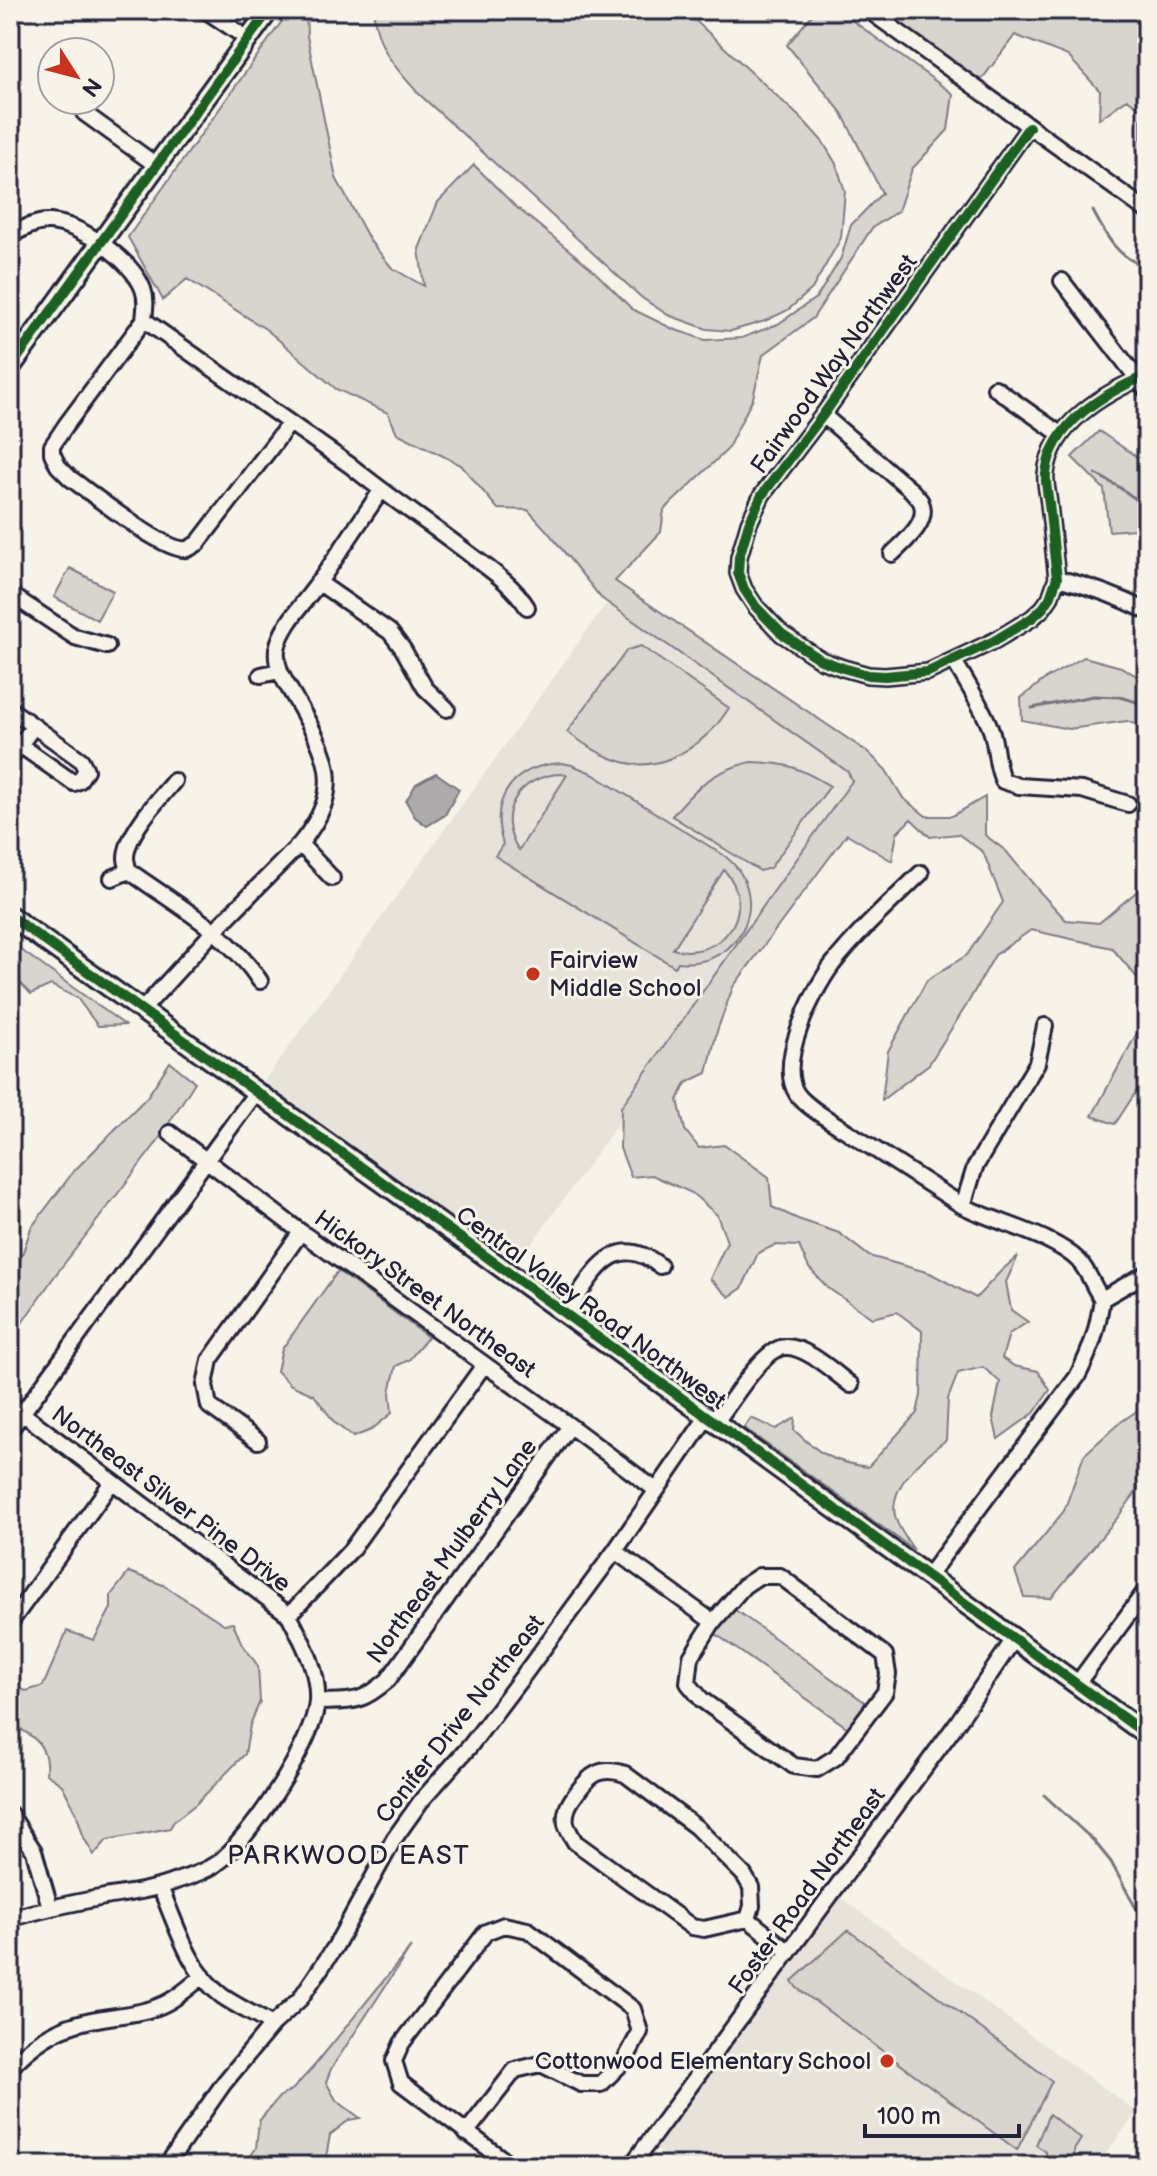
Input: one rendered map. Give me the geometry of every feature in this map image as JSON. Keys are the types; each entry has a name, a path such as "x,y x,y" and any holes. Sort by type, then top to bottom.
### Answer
{"main road":[{"path":"10,368 269,10"},
{"name":"Central Valley Road Northwest","path":"10,916 1147,1735"}],"street":[{"path":"205,10 248,39"},
{"path":"868,10 1147,211"},
{"path":"88,116 156,165"},
{"name":"Fairwood Way Northwest","path":"1029,127 762,495 749,523 739,557 738,573 756,607 782,634 821,660 843,668 885,676 928,672 994,641 1032,618 1050,598 1057,578"},
{"path":"10,237 20,229 49,222 82,233 124,260 139,282 146,303 144,320 66,425 52,446 52,453 58,466 70,478 161,542 183,549 190,549 198,543 289,424"},
{"path":"1062,281 1144,382 1101,399 1060,434 1050,456 1046,474 1057,578 1090,586 1147,611"},
{"path":"144,320 433,526 519,593 527,607"},
{"path":"995,388 1060,434"},
{"path":"823,415 921,502 922,516 916,529 892,554"},
{"path":"142,1010 312,829 329,790 328,770 310,724 279,671 277,650 297,612 381,491"},
{"path":"318,582 390,632 425,688 447,709"},
{"path":"10,594 75,637 107,646"},
{"path":"954,661 978,701 990,729 1003,781 1019,786 1082,790 1128,804"},
{"path":"261,675 279,671"},
{"path":"10,709 81,760 86,770 74,783 15,741"},
{"path":"10,758 15,741 34,726"},
{"path":"174,781 129,845 125,859 129,871 214,931 249,964 260,981"},
{"path":"300,844 332,878"},
{"path":"112,878 129,871"},
{"path":"921,873 832,965 814,994 795,1042 790,1073 796,1092 827,1119 963,1206 1043,1238 1068,1252 1087,1272 1102,1299 1092,1349 1077,1377 928,1576"},
{"path":"963,1206 975,1167 1037,1063 1045,1026"},
{"path":"10,1430 16,1409 257,1091"},
{"name":"Hickory Street Northeast","path":"170,1133 656,1490"},
{"path":"258,1441 209,1406 205,1385 210,1360 301,1232"},
{"path":"565,1314 594,1273 613,1255 633,1252 660,1266"},
{"path":"1102,1299 1147,1273"},
{"name":"Conifer Drive Northeast","path":"166,2166 224,2083 272,2025 300,1999 335,1947 394,1839 421,1801 470,1746 615,1551 707,1417 721,1415 765,1358 785,1347 795,1348 814,1358 851,1385"},
{"path":"289,1615 351,1550 484,1365"},
{"name":"Northeast Silver Pine Drive","path":"10,1919 50,1907 160,1887 215,1864 247,1833 298,1758 318,1702 312,1666 289,1615 16,1409"},
{"name":"Northeast Mulberry Lane","path":"318,1702 368,1697 388,1680 570,1426"},
{"path":"10,1623 112,1482"},
{"path":"615,1551 713,1622"},
{"path":"759,1576 780,1576 885,1655 888,1674 885,1692 836,1757 817,1769 794,1766 702,1700 688,1683 691,1657 713,1622 744,1586 759,1576"},
{"path":"1077,1684 1147,1589"},
{"name":"Foster Road Northeast","path":"631,2166 946,1739 1014,1639"},
{"path":"614,1770 625,1774 696,1827 744,1875 751,1887 752,1906 748,1919 704,1929 692,1927 575,1842 566,1825 566,1813 585,1781 602,1771 614,1770"},
{"path":"10,1814 34,1851 50,1907"},
{"path":"160,1887 192,1960 203,1976 221,1995 272,2025"},
{"path":"748,1919 789,1952"},
{"path":"466,2133 515,2070 541,2064 581,2084 601,2084 625,2060 640,2032 633,2009 528,1930 504,1925 486,1932 402,2043 394,2061 401,2083 466,2133 512,2166"},
{"path":"10,2068 24,2052 52,2033 83,2022 136,2014 165,2005 203,1976"}],"shaded area":[{"path":"290,10 306,10 307,36 336,178 370,241 392,268 424,286 419,249 438,202 474,165 515,206 591,268 632,309 705,340 742,338 778,324 817,297 841,258 851,225 882,193 842,113 787,45 816,10 838,10 953,94 948,130 912,169 898,211 872,228 813,318 763,355 753,398 727,450 664,510 661,532 615,581 869,753 886,770 903,798 926,816 952,816 985,797 985,835 1006,851 1066,920 1099,923 1147,883 1147,1075 1115,1124 1092,1116 1144,1020 1140,981 1112,948 1031,930 995,955 929,1064 882,1100 888,1051 927,980 967,955 1003,902 983,852 958,834 930,837 911,819 897,833 892,861 847,834 733,987 717,1031 707,1073 686,1083 678,1100 685,1130 699,1148 724,1145 769,1177 772,1207 839,1233 869,1256 930,1273 976,1298 1018,1256 1006,1282 1011,1310 1028,1322 1009,1334 1002,1358 1014,1366 1038,1371 1050,1390 1034,1413 998,1439 993,1417 1000,1382 983,1367 958,1373 948,1399 946,1440 908,1475 896,1498 894,1510 897,1522 914,1550 744,1428 751,1418 776,1429 795,1418 794,1430 812,1446 836,1460 868,1467 917,1413 921,1395 922,1331 897,1312 872,1318 828,1288 809,1268 799,1246 775,1245 758,1253 742,1288 729,1297 710,1279 727,1242 717,1215 692,1193 652,1175 631,1177 620,1148 621,1107 852,781 848,772 601,598 528,510 498,509 461,465 397,433 388,413 336,389 267,330 187,279 163,300 128,237"},
{"path":"373,10 684,10 823,142 836,164 845,191 841,238 812,289 788,310 765,321 731,331 707,329 668,315 642,298 419,94 383,47"},
{"path":"868,10 1147,10 1147,142 1141,148 1141,109 1127,99 1099,119 1100,91 1068,56 1015,35 976,87"},
{"path":"1099,431 1147,464 1147,536 1135,529 1109,531 1104,489 1072,457"},
{"path":"70,568 113,591 97,620 54,597"},
{"name":"Fairview Middle School","path":"616,590 870,773 510,1274 257,1091"},
{"path":"641,646 729,708 712,730 691,748 669,759 635,764 601,753 567,732 627,650"},
{"path":"1084,657 1121,667 1147,682 1147,729 1127,721 1069,729 1022,720 1021,698 1045,679"},
{"path":"751,762 792,767 830,786 770,868 760,871 672,816 707,781 726,770"},
{"path":"562,763 589,772 722,854 738,870 747,888 749,907 745,925 735,941 720,954 701,961 678,962 675,967 495,856 503,844 499,812 509,787 519,777 545,765","holes":["567,775 519,850 509,823 515,799 533,781","724,870 734,885 738,901 737,916 730,929 707,948 691,951 673,949"]},
{"path":"436,773 459,789 445,815 427,826 415,817 406,801 416,784"},
{"path":"10,942 125,1025 98,1026 77,998 51,985 31,994 10,972"},
{"path":"170,1062 195,1082 155,1145 10,1340 10,1276 22,1255 31,1228 74,1171 147,1097"},
{"path":"338,1271 428,1337 409,1360 396,1366 390,1392 392,1413 371,1430 353,1437 335,1423 314,1395 291,1385 277,1371 282,1349"},
{"path":"1147,1398 1147,1477 1051,1598 1024,1597 1015,1571 1064,1511 1084,1455 1141,1408"},
{"path":"129,1572 163,1585 224,1624 233,1623 241,1642 258,1666 260,1701 250,1725 245,1754 196,1804 174,1821 170,1828 107,1840 94,1855 62,1785 46,1774 45,1756 38,1742 10,1723 10,1685 26,1691 43,1686 67,1631 94,1640 111,1608 111,1595"},
{"path":"731,1607 866,1703 848,1728 713,1632"},
{"name":"Cottonwood Elementary School","path":"833,1892 1137,2112 1097,2166 679,2166 648,2143"},
{"path":"848,1930 1052,2081 1017,2150 797,1988 792,1981"},
{"path":"411,1947 331,2069 326,2082 336,2100 360,2118 349,2120 330,2135 326,2157 329,2166 301,2166 277,2158 244,2166 256,2148 259,2121 279,2097 293,2089 315,2065"},
{"path":"1049,2114 1081,2139 1074,2150 1075,2159 1084,2166 1048,2166 1046,2152 1036,2145"}],"waterway":[{"path":"1093,211 1108,238 1121,252 1147,267"},
{"path":"1096,474 1147,507"},
{"path":"1032,708 1093,696 1120,697 1147,705"},
{"path":"1044,1795 1094,1841 1111,1862 1147,1925"}],"cycle path":[{"path":"10,368 269,10"},
{"path":"1029,127 762,495 749,523 739,557 738,573 744,589 756,607 782,634 821,660 868,675 928,672 994,641 1043,608 1057,578 1046,478 1050,456 1058,440 1069,425 1098,401 1147,375"},
{"path":"10,916 1147,1735"}],"place":[{"name":"Fairview Middle School","path":"533,974"},
{"name":"Cottonwood Elementary School","path":"887,2061"}],"district":[{"name":"PARKWOOD EAST","path":"349,1856"}]}
